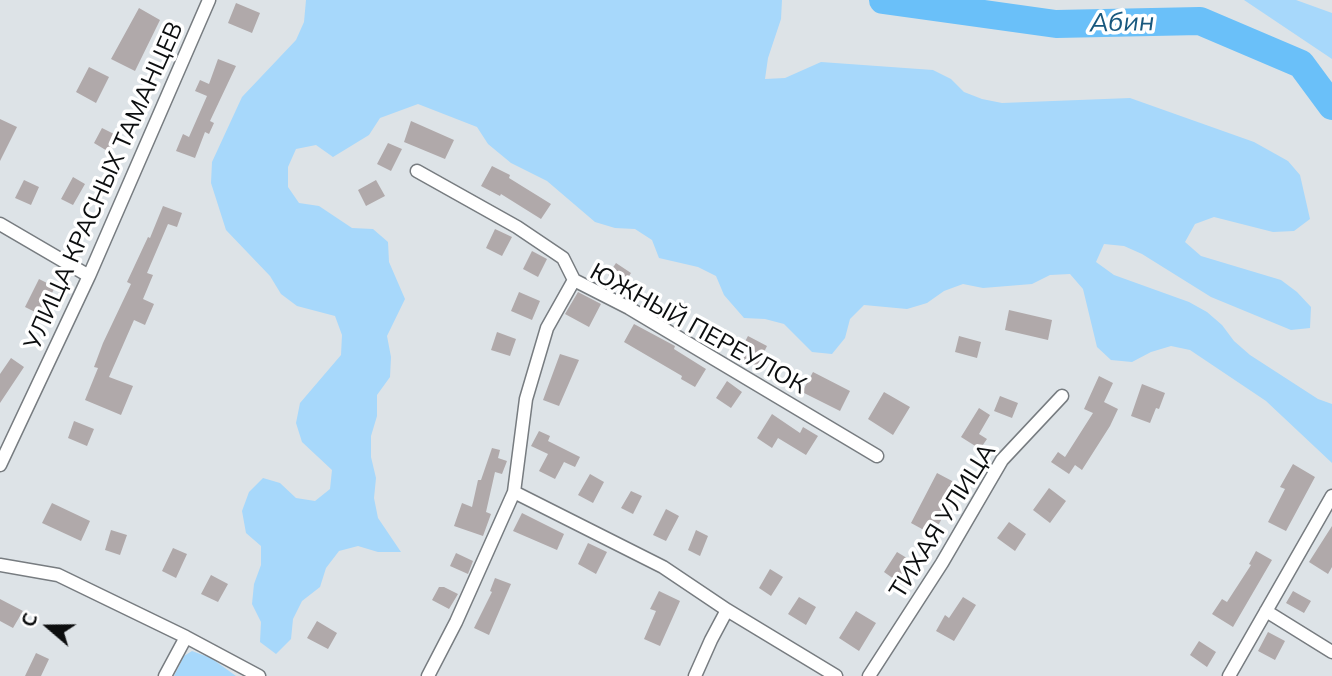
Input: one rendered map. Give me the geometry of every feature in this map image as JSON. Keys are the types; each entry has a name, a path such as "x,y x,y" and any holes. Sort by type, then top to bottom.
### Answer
{"street":[{"name":"УЛИЦА КРАСНЫХ ТАМАНЦЕВ","path":"0,465 89,276 209,0"},
{"path":"418,170 517,227 563,258 574,280"},
{"path":"0,224 89,276"},
{"name":"ЮЖНЫЙ ПЕРЕУЛОК","path":"428,676 456,622 514,492 526,399 547,328 574,280 629,308 877,456"},
{"name":"ТИХАЯ УЛИЦА","path":"869,676 942,563 1002,460 1062,396"},
{"path":"514,492 663,567 727,610 836,676"},
{"path":"1229,676 1332,496"},
{"path":"0,565 58,575 186,636 258,676"},
{"path":"695,676 710,640 727,610"},
{"path":"1266,611 1332,652"},
{"path":"166,676 186,636"}],"shaded area":[{"path":"306,0 782,0 781,19 768,58 765,79 785,78 821,62 933,70 951,79 964,92 982,99 1002,103 1130,98 1254,142 1288,161 1300,175 1310,219 1294,231 1273,232 1214,217 1195,224 1185,242 1201,256 1281,280 1311,307 1310,328 1291,330 1211,297 1142,254 1124,246 1104,244 1096,262 1114,275 1189,302 1207,312 1250,355 1318,399 1332,404 1332,463 1266,401 1190,350 1171,346 1132,362 1111,360 1097,347 1083,289 1070,274 1050,275 1032,284 983,288 963,284 944,291 927,303 907,309 864,305 850,319 845,338 832,354 812,352 784,324 765,319 744,318 724,295 716,276 698,267 659,258 652,240 635,229 615,228 595,222 547,181 511,163 488,144 477,127 418,104 380,118 369,135 333,157 316,145 296,149 288,167 288,187 299,203 319,206 352,228 373,229 388,242 389,262 405,299 387,336 391,357 390,377 377,395 377,416 371,436 371,457 376,478 374,498 378,518 401,552 378,552 358,546 339,551 326,568 320,587 302,601 293,619 291,639 276,654 260,642 261,622 252,604 254,584 261,565 261,546 246,533 242,511 249,492 263,478 280,483 296,498 315,501 330,489 332,470 302,442 296,423 300,403 341,355 342,335 335,316 297,306 281,294 270,276 226,230 211,183 212,162 242,97 296,40 304,22"},
{"path":"1244,0 1296,0 1332,13 1332,59"},
{"path":"192,651 211,658 236,676 174,676 184,656"}],"building":[{"path":"236,3 260,13 252,33 228,23"},
{"path":"139,8 160,20 135,71 111,59"},
{"path":"218,59 236,66 210,121 214,123 209,134 205,132 195,158 176,151 183,134 189,137 207,96 195,91 200,80 209,84"},
{"path":"89,67 109,77 96,103 76,92"},
{"path":"0,119 17,127 0,161"},
{"path":"411,121 454,140 445,159 404,142"},
{"path":"102,128 118,136 109,152 94,143"},
{"path":"388,143 402,149 391,171 377,164"},
{"path":"492,166 510,175 509,178 551,204 541,219 501,194 500,196 481,186"},
{"path":"73,177 85,184 73,205 61,199"},
{"path":"24,180 39,187 31,205 15,198"},
{"path":"376,180 385,196 366,206 358,190"},
{"path":"163,206 182,213 177,227 168,224 147,273 153,275 143,299 154,304 145,325 134,320 109,377 133,386 121,415 85,400 98,368 94,367 103,343 131,284 127,282"},
{"path":"495,229 512,237 502,256 486,248"},
{"path":"532,251 547,259 538,277 523,269"},
{"path":"616,263 631,273 623,285 608,275"},
{"path":"39,279 55,287 41,315 25,307"},
{"path":"519,292 540,301 532,320 511,311"},
{"path":"578,292 601,304 589,327 565,314"},
{"path":"1009,310 1052,320 1048,340 1005,330"},
{"path":"634,324 675,346 674,349 706,369 695,387 681,379 682,376 624,342"},
{"path":"497,332 516,339 510,356 491,350"},
{"path":"748,336 767,346 757,366 737,356"},
{"path":"959,336 981,342 977,358 955,352"},
{"path":"560,354 579,360 559,406 543,400"},
{"path":"11,358 24,367 0,403 0,374"},
{"path":"813,372 850,391 840,411 802,392"},
{"path":"1099,376 1113,383 1104,402 1118,409 1082,470 1075,465 1069,474 1051,462 1058,452 1065,457 1093,413 1084,409"},
{"path":"727,381 742,392 731,408 716,398"},
{"path":"1142,384 1165,393 1150,423 1131,416"},
{"path":"884,392 910,407 893,435 868,419"},
{"path":"1000,396 1018,403 1012,418 994,411"},
{"path":"979,408 990,415 979,434 987,439 980,449 961,437"},
{"path":"772,414 800,433 803,427 818,436 806,455 778,438 772,448 757,438"},
{"path":"74,421 94,429 87,446 68,438"},
{"path":"539,431 550,436 548,441 580,457 575,467 564,462 555,479 539,471 548,454 531,446"},
{"path":"492,448 500,450 498,458 507,461 502,474 495,472 486,512 491,514 483,536 454,526 462,503 472,507 478,480 481,480"},
{"path":"1293,464 1315,477 1286,531 1268,522 1285,489 1280,487"},
{"path":"937,473 954,482 941,506 947,509 933,535 911,523"},
{"path":"590,474 604,482 593,503 578,495"},
{"path":"1049,488 1066,501 1050,523 1033,510"},
{"path":"631,491 642,496 633,514 621,508"},
{"path":"52,503 90,521 81,541 42,523"},
{"path":"666,509 679,516 666,541 653,535"},
{"path":"522,513 564,534 557,550 513,531"},
{"path":"1009,522 1026,534 1015,551 997,538"},
{"path":"1332,526 1332,567 1328,574 1309,562"},
{"path":"111,530 127,535 120,555 105,550"},
{"path":"696,530 708,536 700,556 688,550"},
{"path":"588,543 607,552 596,574 578,564"},
{"path":"173,548 187,554 176,578 162,571"},
{"path":"1256,551 1272,560 1233,627 1212,614 1222,599 1227,602 1251,565 1249,564"},
{"path":"897,552 915,563 901,584 884,572"},
{"path":"456,553 473,561 468,574 450,566"},
{"path":"770,569 783,577 771,596 759,588"},
{"path":"211,575 228,584 218,602 201,594"},
{"path":"495,578 511,584 489,635 474,628 492,592 490,591"},
{"path":"439,587 458,594 449,609 432,600"},
{"path":"659,591 680,601 660,646 644,639 656,611 650,609"},
{"path":"1293,591 1311,601 1304,613 1286,603"},
{"path":"799,597 816,607 806,625 788,614"},
{"path":"963,597 976,605 954,641 936,631 945,615 949,618"},
{"path":"0,599 23,611 13,628 0,621"},
{"path":"856,611 876,623 859,651 839,638"},
{"path":"317,621 337,633 328,649 307,638"},
{"path":"1268,632 1285,641 1275,660 1258,651"},
{"path":"1199,641 1216,652 1207,667 1190,655"},
{"path":"36,653 49,659 41,676 25,676"}],"waterway":[{"name":"Абин","path":"883,0 1056,24 1200,21 1301,64 1332,106"}]}
